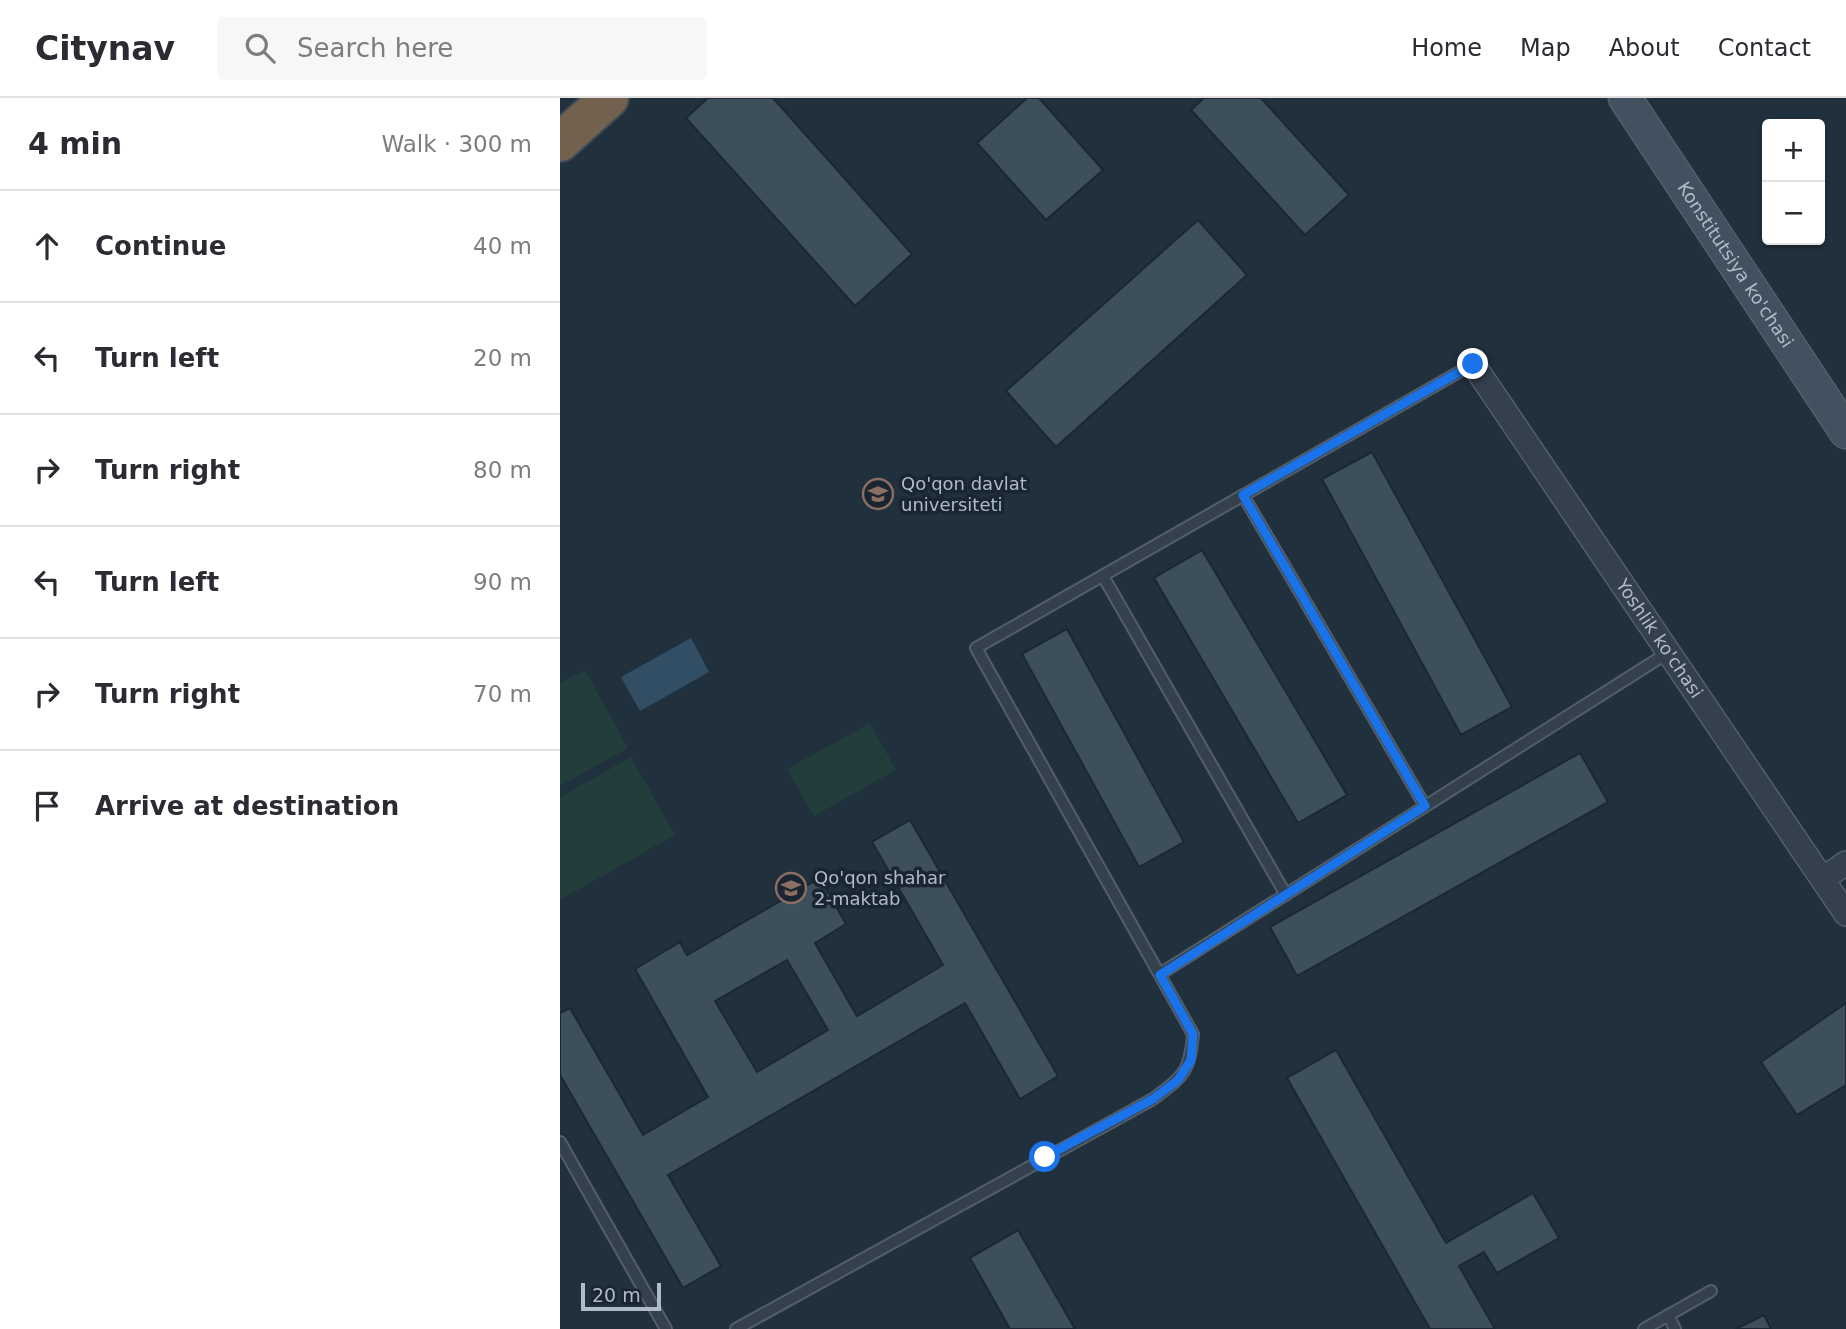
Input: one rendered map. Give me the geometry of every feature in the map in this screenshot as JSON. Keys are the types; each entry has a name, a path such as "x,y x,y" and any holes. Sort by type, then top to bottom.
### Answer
{"highway":[{"path":"560,142 609,98"}],"street":[{"name":"Konstitutsiya ko'chasi","path":"1625,98 1846,432"},
{"name":"Yoshlik ko'chasi","path":"1473,364 1846,914"},
{"path":"1822,879 1846,863"}],"lane":[{"path":"736,1329 1153,1099 1178,1080 1191,1060 1193,1034 976,648 1473,364"},
{"path":"1243,495 1425,806"},
{"path":"1103,576 1286,895"},
{"path":"1160,975 1669,652"},
{"path":"560,1142 666,1329"},
{"path":"1644,1329 1711,1291"},
{"path":"1668,1315 1675,1329"}],"green space":[{"path":"585,670 628,748 560,786 560,683"},
{"path":"870,723 896,770 814,816 787,769"},
{"path":"631,757 675,835 560,900 560,797"}],"water":[{"path":"691,638 709,672 640,711 621,677"}],"building":[{"path":"708,98 773,98 912,254 855,306 686,118"},
{"path":"1027,98 1039,98 1103,170 1046,220 977,143"},
{"path":"1204,98 1261,98 1349,195 1305,235 1191,110"},
{"path":"1198,220 1247,275 1056,447 1006,391"},
{"path":"1372,452 1512,707 1461,735 1322,479"},
{"path":"1202,550 1347,795 1298,823 1154,578"},
{"path":"1067,629 1184,842 1139,867 1022,654"},
{"path":"1580,753 1608,802 1297,976 1270,927"},
{"path":"910,820 1058,1076 1020,1099 965,1003 668,1175 721,1266 683,1288 560,1075 560,1013 570,1008 643,1135 708,1097 635,969 680,942 687,955 820,878 846,924 815,943 857,1016 943,965 872,842","holes":["787,960 828,1030 757,1072 715,1001"]},
{"path":"1846,1003 1846,1085 1797,1115 1761,1062"},
{"path":"1336,1050 1446,1243 1533,1193 1559,1238 1497,1273 1484,1252 1459,1266 1495,1329 1430,1329 1287,1078"},
{"path":"1018,1230 1075,1329 1010,1329 970,1258"},
{"path":"1764,1315 1771,1329 1736,1329"}],"place":[{"name":"Qo'qon davlat universiteti","path":"878,494"},
{"name":"Qo'qon shahar 2-maktab","path":"791,888"}],"route":[{"path":"1045,1157 1153,1099 1178,1080 1191,1060 1193,1034 1160,975 1425,806 1243,495 1473,364"}]}
